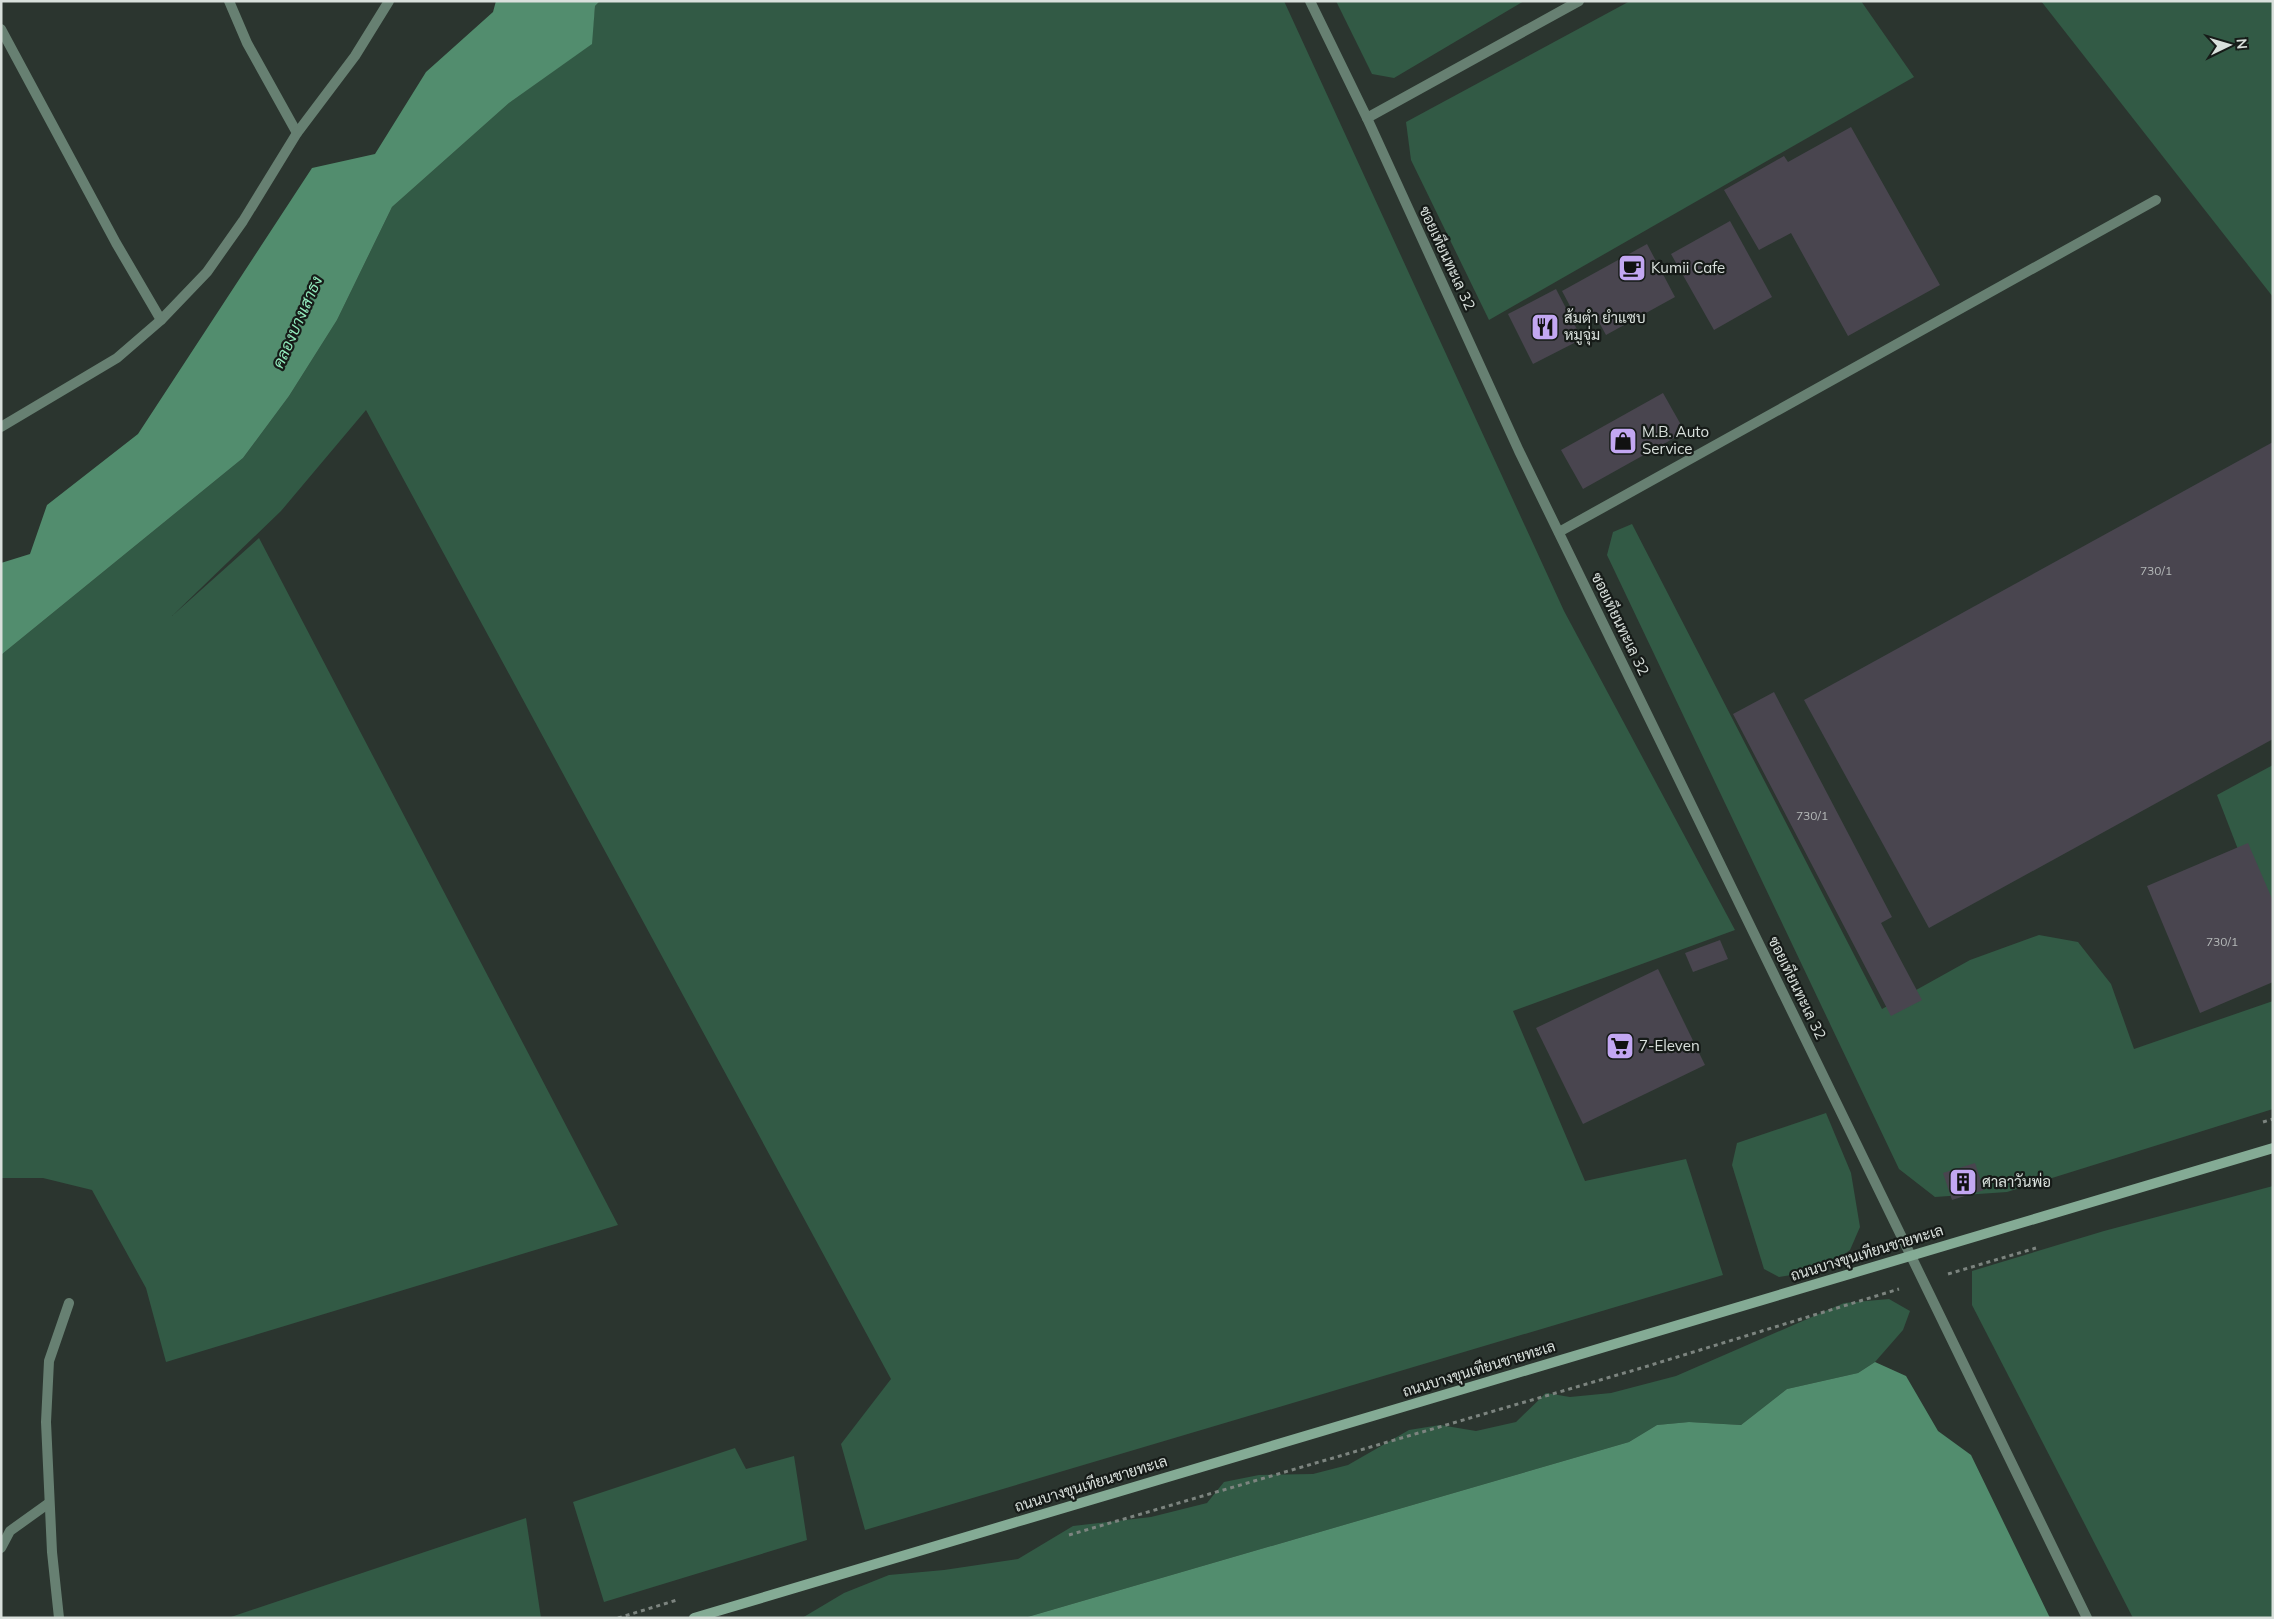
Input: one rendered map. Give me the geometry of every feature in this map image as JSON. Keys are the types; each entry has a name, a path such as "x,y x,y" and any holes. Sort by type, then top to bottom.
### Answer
{"main road":[{"name":"ถนนบางขุนเทียนชายทะเล","path":"694,1618 2273,1148"}],"street":[{"path":"229,1 247,43 298,132"},
{"path":"1,428 117,358 161,320 206,272 243,221 298,132 355,56 389,1"},
{"name":"ซอยเทียนทะเล 32","path":"1310,1 1367,118 1519,452 2087,1618"},
{"path":"1367,118 1579,1"},
{"path":"1,29 116,243 161,320"},
{"path":"1559,532 2156,200"},
{"path":"59,1618 52,1552 46,1422 49,1361 69,1303"},
{"path":"1,1548 10,1531 49,1503"}],"path":[{"path":"1064,1537 1638,1369 2037,1247"}],"shaded area":[{"path":"600,1 1284,1 1564,611 1735,930 1513,1011 1585,1181 1686,1159 1723,1275 865,1530 841,1444 891,1379 366,410 281,511 172,616 259,538 618,1225 166,1362 146,1288 92,1190 43,1178 1,1178 1,655 243,458 289,396 337,320 392,207 509,103 591,44 595,6"},
{"path":"1336,1 1524,1 1394,78 1372,74"},
{"path":"1630,1 1861,1 1914,77 1489,320 1411,160 1406,122"},
{"path":"2041,1 2273,1 2273,297"},
{"path":"1632,524 1882,1009 1970,960 2039,935 2078,942 2111,984 2134,1049 2273,1001 2273,1109 2007,1192 1935,1197 1899,1169 1607,555 1613,532"},
{"path":"2273,765 2273,940 2217,795"},
{"path":"1826,1113 1851,1173 1860,1227 1850,1250 1822,1270 1779,1277 1764,1269 1732,1165 1737,1143"},
{"path":"2273,1186 2273,1618 2133,1618 1972,1305 1972,1271 2104,1231"},
{"path":"1889,1299 1910,1311 1903,1330 1875,1362 1858,1373 1787,1389 1741,1425 1689,1422 1657,1425 1629,1442 1024,1618 802,1618 844,1593 889,1575 944,1570 1018,1559 1073,1526 1151,1517 1207,1503 1224,1482 1259,1475 1313,1474 1348,1465 1409,1430 1440,1425 1476,1431 1516,1422 1546,1393 1570,1397 1611,1393 1676,1376 1844,1303"},
{"path":"735,1448 746,1469 794,1456 807,1540 604,1602 573,1502"},
{"path":"526,1518 541,1618 228,1618"}],"water":[{"name":"คลองบางเสาธง","path":"496,1 600,1 595,6 592,44 509,103 392,207 337,320 289,396 243,458 1,655 1,563 30,554 47,505 138,434 312,168 375,154 426,72 493,12"},
{"path":"1875,1362 1906,1376 1938,1431 1971,1455 2050,1618 1024,1618 1629,1442 1657,1425 1689,1422 1741,1425 1787,1389 1858,1373"}],"building":[{"path":"1851,127 1940,285 1848,336 1791,233 1759,250 1724,190 1784,156 1788,162"},
{"path":"1730,221 1772,297 1714,330 1671,254"},
{"name":"Kumii Cafe","path":"1647,244 1675,297 1606,335 1594,313 1578,321 1562,291"},
{"name":"ส้มตำ ยำแซบ หมูจุ่ม","path":"1556,289 1582,339 1533,364 1508,314"},
{"name":"M.B. Auto Service","path":"1663,393 1685,432 1583,489 1561,450"},
{"path":"2273,442 2273,739 1929,928 1804,700"},
{"path":"1774,692 1892,917 1881,923 1922,1000 1891,1016 1733,714"},
{"path":"2248,843 2273,901 2273,982 2200,1013 2147,886"},
{"path":"1720,940 1728,959 1693,972 1685,953"},
{"name":"7-Eleven","path":"1658,969 1705,1065 1583,1124 1536,1028"},
{"name":"ศาลาวันพ่อ","path":"1975,1163 1984,1190 1952,1200 1943,1173"}],"place":[{"name":"Kumii Cafe","path":"1632,268"},
{"name":"ส้มตำ ยำแซบ หมูจุ่ม","path":"1545,327"},
{"name":"M.B. Auto Service","path":"1623,441"},
{"name":"7-Eleven","path":"1620,1046"},
{"name":"ศาลาวันพ่อ","path":"1963,1182"}]}
